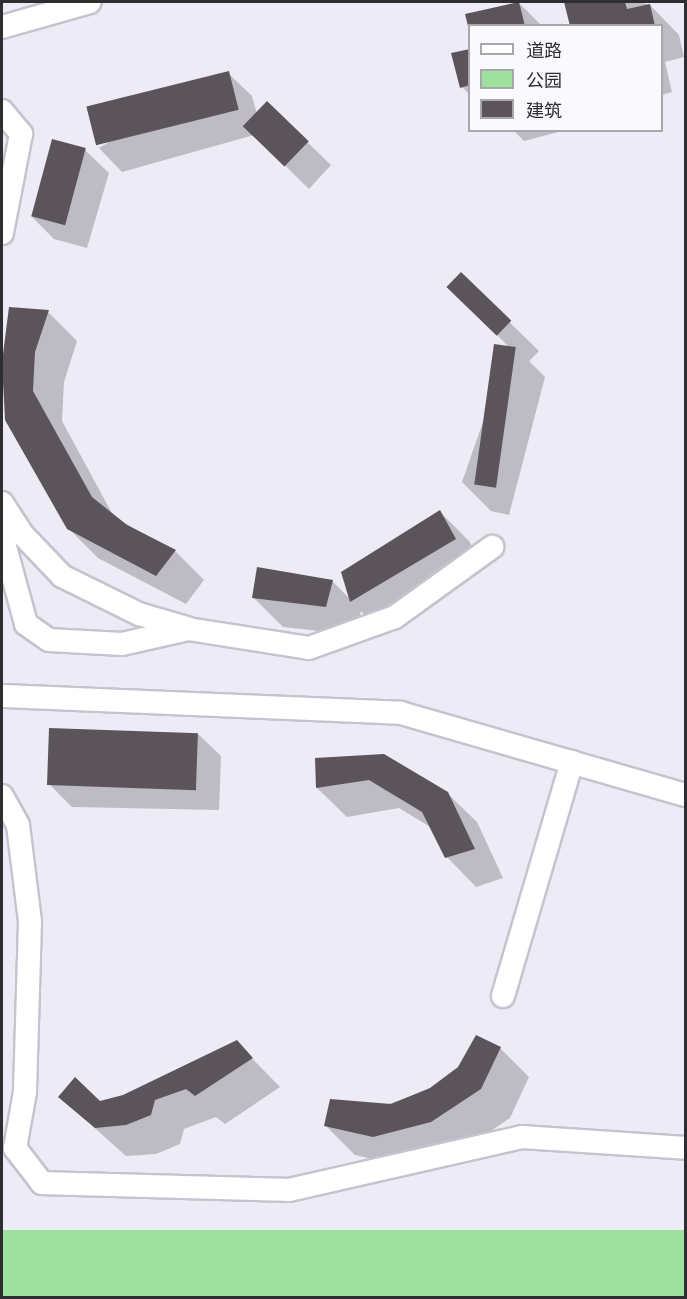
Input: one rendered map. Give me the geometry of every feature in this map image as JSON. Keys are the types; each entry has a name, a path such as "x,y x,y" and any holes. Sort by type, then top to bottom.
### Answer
{"street":[{"path":"2,27 90,2"},
{"path":"2,111 21,134 2,233"},
{"path":"2,503 23,535 62,576 140,614 188,629 309,648 395,617 492,547"},
{"path":"2,537 26,624 49,640 122,644 188,629"},
{"path":"2,696 401,713 686,795"},
{"path":"503,996 572,762"},
{"path":"2,796 18,825 30,922 25,1092 15,1148 42,1184 289,1190 522,1137 686,1148"}],"green space":[{"path":"2,1230 685,1230 685,1297 2,1297"}],"building":[{"path":"519,2 524,24 468,24 468,26 465,14"},
{"path":"564,2 625,2 627,9 650,4 655,24 570,24"},
{"path":"468,49 468,86 460,88 451,53"},
{"path":"229,71 239,110 96,145 86,107"},
{"path":"267,101 309,141 284,166 243,126"},
{"path":"52,139 86,148 65,225 31,216"},
{"path":"461,272 511,321 497,336 446,287"},
{"path":"9,307 49,310 35,352 33,391 92,497 127,525 176,550 156,576 67,529 5,420 2,362"},
{"path":"494,344 516,347 496,488 474,485"},
{"path":"440,510 456,539 350,602 341,572"},
{"path":"257,567 333,580 326,607 252,598"},
{"path":"49,728 198,733 196,790 47,785"},
{"path":"384,754 448,792 475,849 445,858 422,812 369,780 316,788 315,758"},
{"path":"476,1035 501,1047 481,1089 431,1122 373,1137 324,1126 330,1099 391,1104 430,1088 458,1067"},
{"path":"237,1040 253,1058 195,1096 186,1089 155,1100 151,1115 126,1125 95,1128 58,1097 75,1077 100,1101 123,1095"}]}
